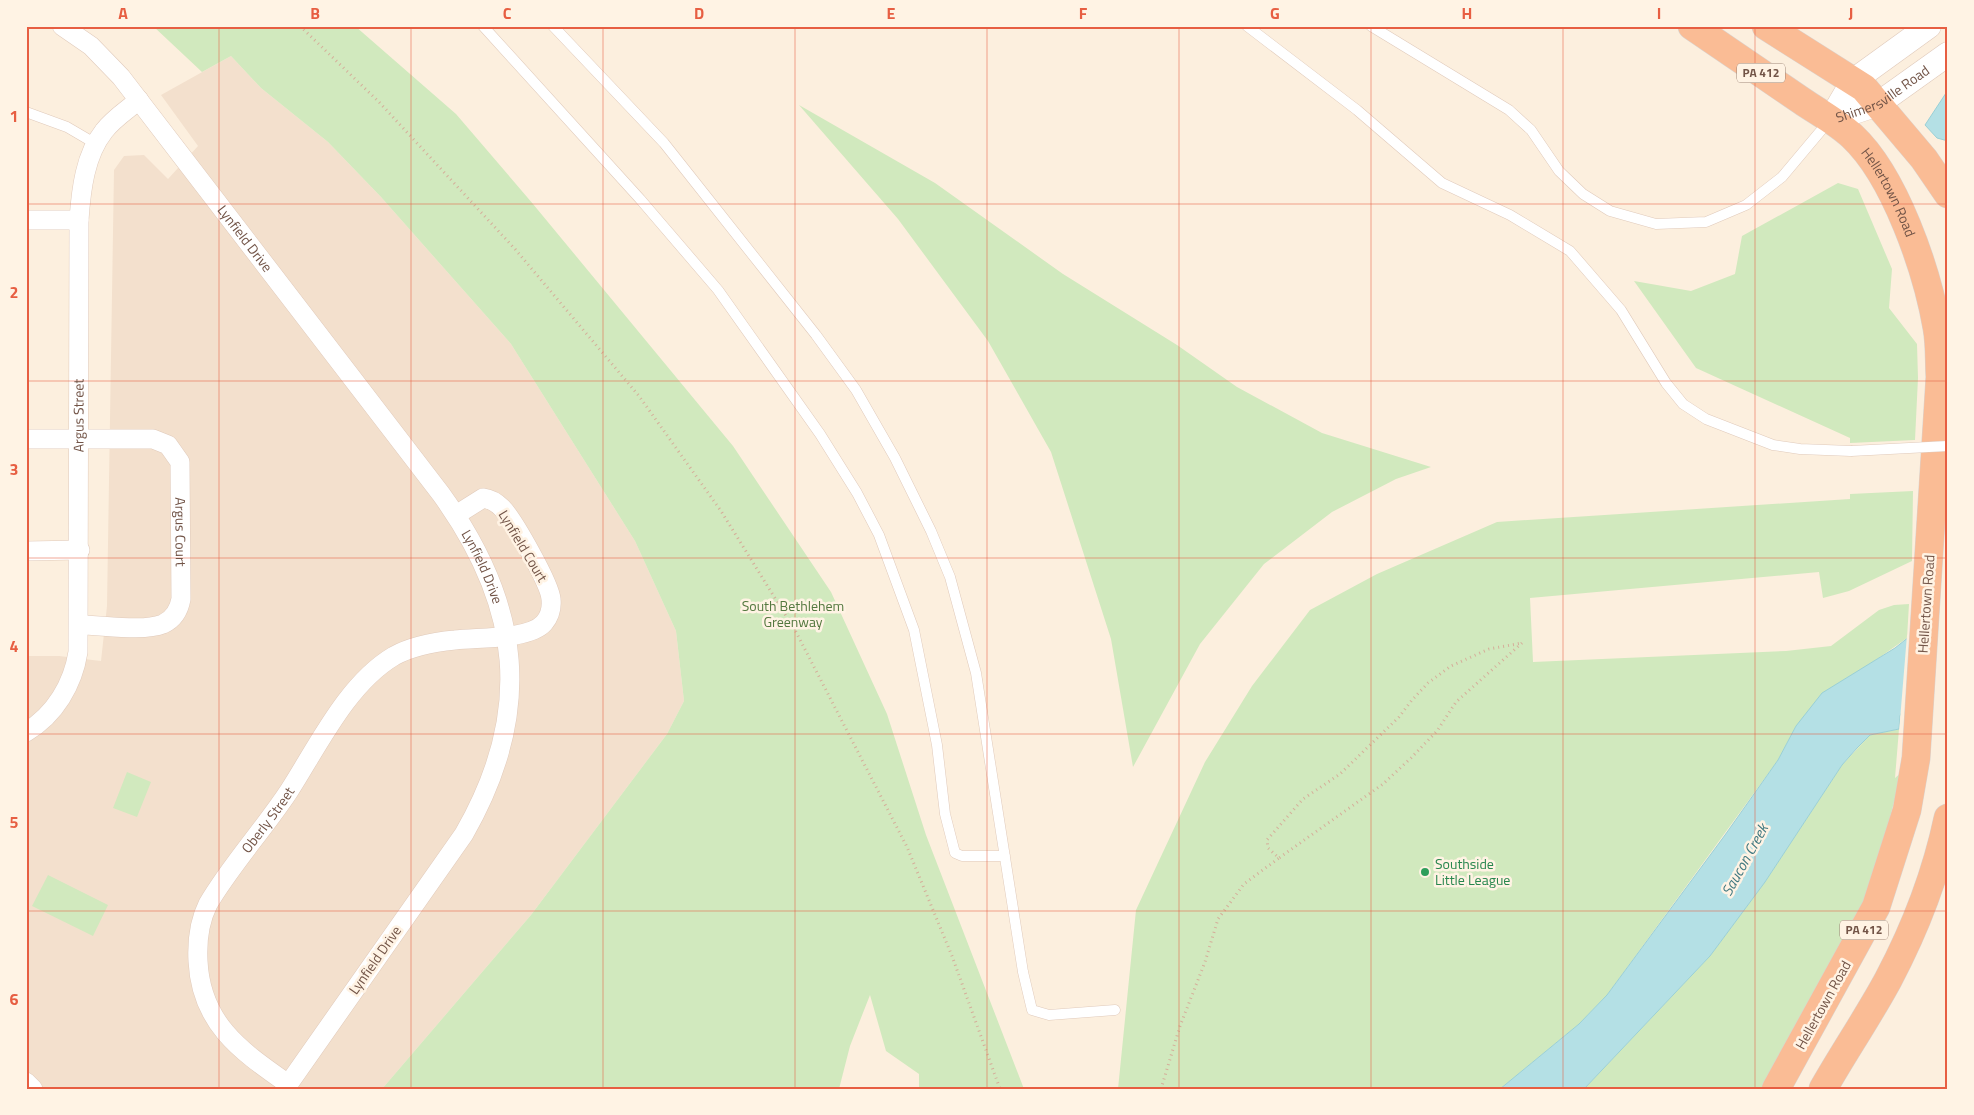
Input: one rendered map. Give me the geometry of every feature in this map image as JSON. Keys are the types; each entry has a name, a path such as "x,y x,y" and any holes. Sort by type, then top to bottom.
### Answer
{"highway":[{"name":"PA 412","path":"1692,26 1830,120"},
{"path":"1766,26 1864,88 1924,159 1948,194"},
{"name":"Hellertown Road","path":"1776,1089 1876,907 1907,810 1916,758 1940,377 1937,329 1912,240 1877,167 1854,137 1830,120"},
{"name":"PA 412","path":"1823,1089 1888,980 1911,931 1929,886 1948,818"}],"street":[{"name":"Lynfield Drive","path":"62,26 100,54 135,96 456,515 475,545 491,579 506,636 510,672 506,728 491,780 480,804 464,834 286,1086"},
{"name":"Shimersville Road","path":"1830,120 1853,81 1929,26"},
{"name":"Shimersville Road","path":"1830,120 1878,104 1948,54"},
{"name":"Argus Street","path":"26,732 42,721 62,695 76,662 80,624 78,220 85,175 96,144 135,96"},
{"path":"26,220 78,220"},
{"path":"26,439 79,438"},
{"name":"Argus Court","path":"79,438 145,439 161,442 174,450 182,470 181,599 177,612 169,620 156,625 80,624"},
{"name":"Lynfield Court","path":"456,515 483,498 496,503 507,514 548,585 552,601 549,615 545,622 530,631 506,636"},
{"path":"26,551 80,550"},
{"name":"Oberly Street","path":"286,1086 234,1044 215,1021 204,999 198,975 197,949 200,927 208,906 274,814 351,695 373,671 396,655 424,645 506,636"},
{"path":"26,1082 33,1089"}],"lane":[{"path":"484,26 640,199 718,290 820,434 857,493 879,534 914,630 937,746 945,814 955,852 962,856 1005,856"},
{"path":"553,26 664,143 767,271 856,390 895,458 931,531 950,577 976,673 1024,972 1032,1010 1049,1015 1115,1010"},
{"path":"1247,26 1357,110 1442,183 1510,215 1570,251 1621,310 1666,383 1683,404 1706,420 1773,445 1800,449 1850,451 1948,446"},
{"path":"1371,26 1509,110 1531,130 1559,171 1583,194 1610,211 1656,224 1706,222 1746,205 1782,177 1830,120"},
{"path":"26,112 67,127 96,144"}],"path":[{"path":"300,26 379,102 515,249 639,396 721,511 796,632 907,847 952,956 1000,1089"},
{"path":"1161,1089 1177,1034 1205,962 1218,919 1244,884 1375,789 1404,765 1437,730 1456,702 1522,643 1488,649 1465,658 1428,683 1399,717 1340,774 1303,799 1267,840 1268,848 1279,858"}],"shaded area":[{"path":"231,56 261,88 328,142 381,197 511,344 635,541 676,631 684,701 667,734 531,915 382,1089 26,1089 26,656 59,656 101,661 107,606 114,170 124,156 144,155 168,179 198,146 161,95"}],"green space":[{"name":"South Bethlehem Greenway","path":"153,26 355,26 456,114 733,446 831,592 887,714 926,835 1024,1089 919,1089 919,1074 886,1051 870,995 850,1046 839,1089 382,1089 531,915 667,734 684,701 676,631 635,541 511,344 381,197 328,142 261,88 231,56 202,72"},
{"path":"799,105 935,183 1063,274 1177,345 1237,387 1322,433 1431,467 1396,479 1332,512 1264,564 1200,644 1133,767 1111,639 1051,452 988,341 898,219"},
{"path":"1838,183 1858,189 1892,269 1889,308 1917,344 1918,378 1915,440 1850,443 1850,438 1696,368 1634,281 1691,291 1735,274 1742,236"},
{"name":"Southside Little League","path":"1913,491 1912,561 1849,591 1823,598 1819,572 1530,598 1533,662 1786,651 1831,646 1879,610 1894,605 1909,604 1907,638 1856,674 1796,726 1778,760 1607,995 1579,1024 1500,1089 1118,1089 1136,910 1205,762 1252,686 1310,610 1377,574 1497,522 1850,499 1850,494"},
{"path":"1899,729 1895,778 1902,772 1874,878 1860,910 1763,1089 1584,1089 1710,956 1765,882 1842,765 1870,735"},
{"path":"127,772 151,782 137,817 113,808"},
{"path":"48,875 108,905 93,936 32,906"}],"water":[{"path":"1948,90 1948,141 1937,138 1925,125"},
{"name":"Saucon Creek","path":"1948,606 1900,716 1899,729 1870,735 1842,765 1765,882 1710,956 1584,1089 1500,1089 1579,1024 1607,995 1725,835 1778,760 1796,726 1822,693 1895,648"}],"pier":[{"path":"1948,603 1948,687 1902,717 1901,730 1899,732 1907,635"}],"place":[{"name":"Southside Little League","path":"1425,872"}]}
